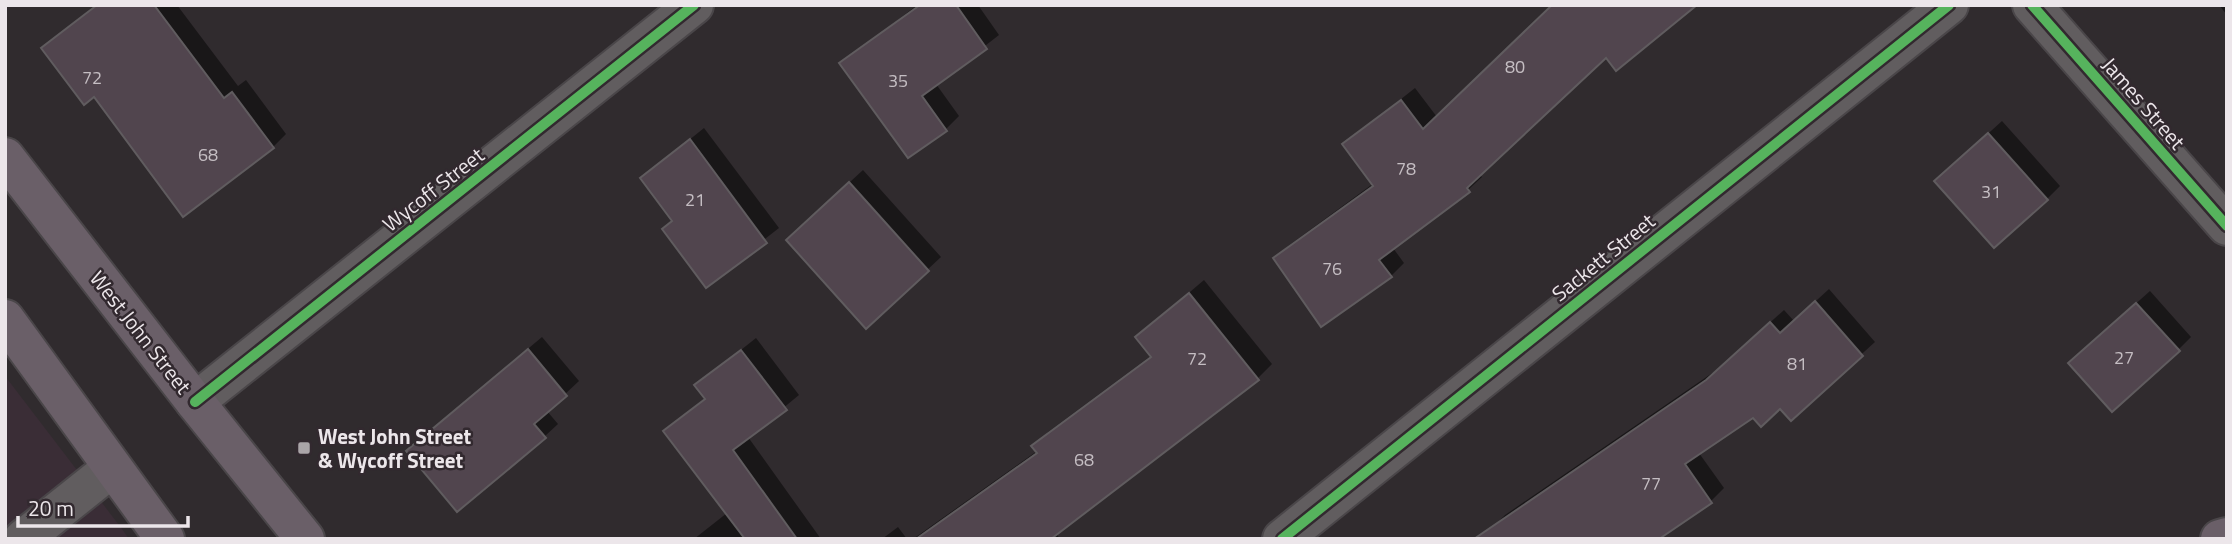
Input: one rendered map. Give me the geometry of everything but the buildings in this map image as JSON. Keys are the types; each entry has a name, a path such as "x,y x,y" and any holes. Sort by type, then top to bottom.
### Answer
{"main road":[{"name":"West John Street","path":"5,157 305,539"},
{"path":"5,319 165,539"},
{"path":"2220,539 2227,537"}],"street":[{"name":"Wycoff Street","path":"195,402 694,5"},
{"name":"Sackett Street","path":"1282,539 1949,5"},
{"name":"James Street","path":"2032,5 2227,226"},
{"path":"23,539 112,468"}],"shaded area":[{"path":"5,376 122,529 129,539 5,539"}],"cycle path":[{"path":"195,402 694,5"},
{"path":"1282,539 1949,5"},
{"path":"2032,5 2227,226"}],"place":[{"name":"West John Street & Wycoff Street","path":"304,448"}]}
